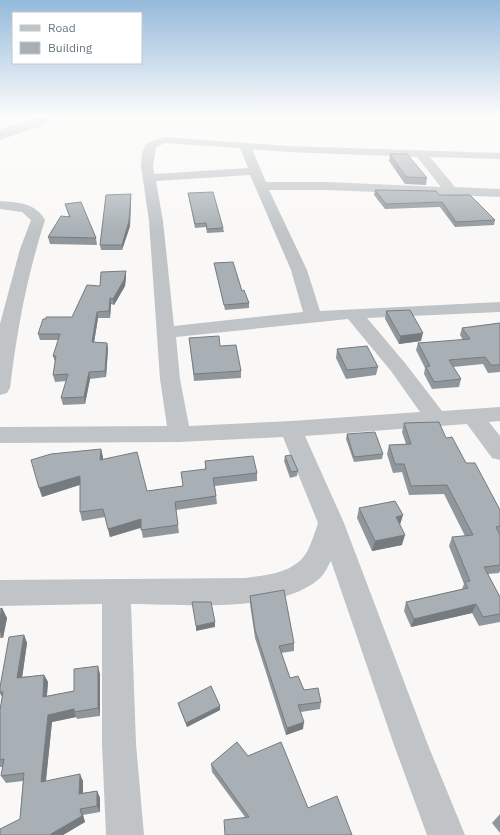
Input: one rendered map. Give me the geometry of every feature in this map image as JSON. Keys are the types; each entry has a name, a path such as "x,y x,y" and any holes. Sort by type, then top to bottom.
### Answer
{"street":[{"path":"148,155 147,166 156,221 170,379 179,434"},
{"path":"195,155 197,165"},
{"path":"248,155 260,186 299,270 313,316"},
{"path":"422,155 451,190"},
{"path":"472,155 500,156"},
{"path":"149,178 197,165 254,171"},
{"path":"260,186 327,186 500,193"},
{"path":"485,192 500,204"},
{"path":"0,205 24,208 34,214 38,220 4,329 0,388"},
{"path":"167,332 313,316 500,307"},
{"path":"353,313 394,362 436,419"},
{"path":"0,435 179,434 291,429 500,414"},
{"path":"473,416 500,452"},
{"path":"291,429 331,523 411,745 446,835"},
{"path":"0,593 245,591 284,585 310,570 320,555 331,523"},
{"path":"116,591 119,744 125,835"}],"building":[{"path":"391,155 408,155 427,178 406,177"},
{"path":"375,190 436,191 439,195 470,195 495,220 456,222 442,202 386,204"},
{"path":"213,192 223,228 207,229 206,223 195,224 188,193"},
{"path":"131,194 129,221 122,245 100,245 106,195"},
{"path":"81,202 96,238 48,237 61,216 70,217 65,204"},
{"path":"233,262 242,291 244,290 249,303 224,305 214,263"},
{"path":"126,271 124,280 113,299 110,298 109,311 97,312 92,342 107,343 105,371 89,372 84,397 61,398 68,374 53,375 56,356 53,356 60,334 38,334 43,319 46,319 46,317 72,317 87,285 100,286 101,272"},
{"path":"410,310 423,333 400,336 386,311"},
{"path":"500,323 500,365 491,365 485,357 449,360 461,379 434,382 426,367 430,366 418,343 470,339 462,328"},
{"path":"219,336 220,346 236,345 241,371 194,374 189,338"},
{"path":"367,346 378,367 347,370 337,349"},
{"path":"439,422 446,438 452,437 466,463 475,463 500,510 500,526 496,527 500,535 500,565 484,567 500,597 500,614 483,617 476,604 414,619 406,602 468,588 465,582 470,581 452,537 473,535 447,485 411,486 404,464 395,464 389,445 411,444 404,423"},
{"path":"375,432 383,454 354,457 347,434"},
{"path":"101,449 100,460 137,452 147,491 183,486 181,472 206,469 205,461 253,456 257,473 213,478 216,496 175,502 178,525 141,530 141,519 108,529 103,509 80,512 80,476 39,488 31,460 51,454"},
{"path":"291,455 298,471 291,472 285,456"},
{"path":"395,501 403,515 396,517 405,535 375,541 359,508"},
{"path":"284,590 294,643 279,646 290,678 298,676 304,690 318,688 321,702 298,705 304,722 287,728 255,630 250,596"},
{"path":"192,602 211,602 215,622 196,626"},
{"path":"24,635 17,678 44,675 43,697 74,691 74,669 98,666 98,708 74,712 74,709 48,715 41,782 80,774 79,794 97,791 97,806 80,809 82,816 51,835 0,835 0,829 20,819 24,773 1,776 4,759 0,760 0,710 3,692 0,692 0,687 9,637"},
{"path":"211,686 220,706 186,723 178,703"},
{"path":"237,742 248,756 281,742 308,808 337,796 352,835 225,835 224,820 249,817 211,764"}]}
